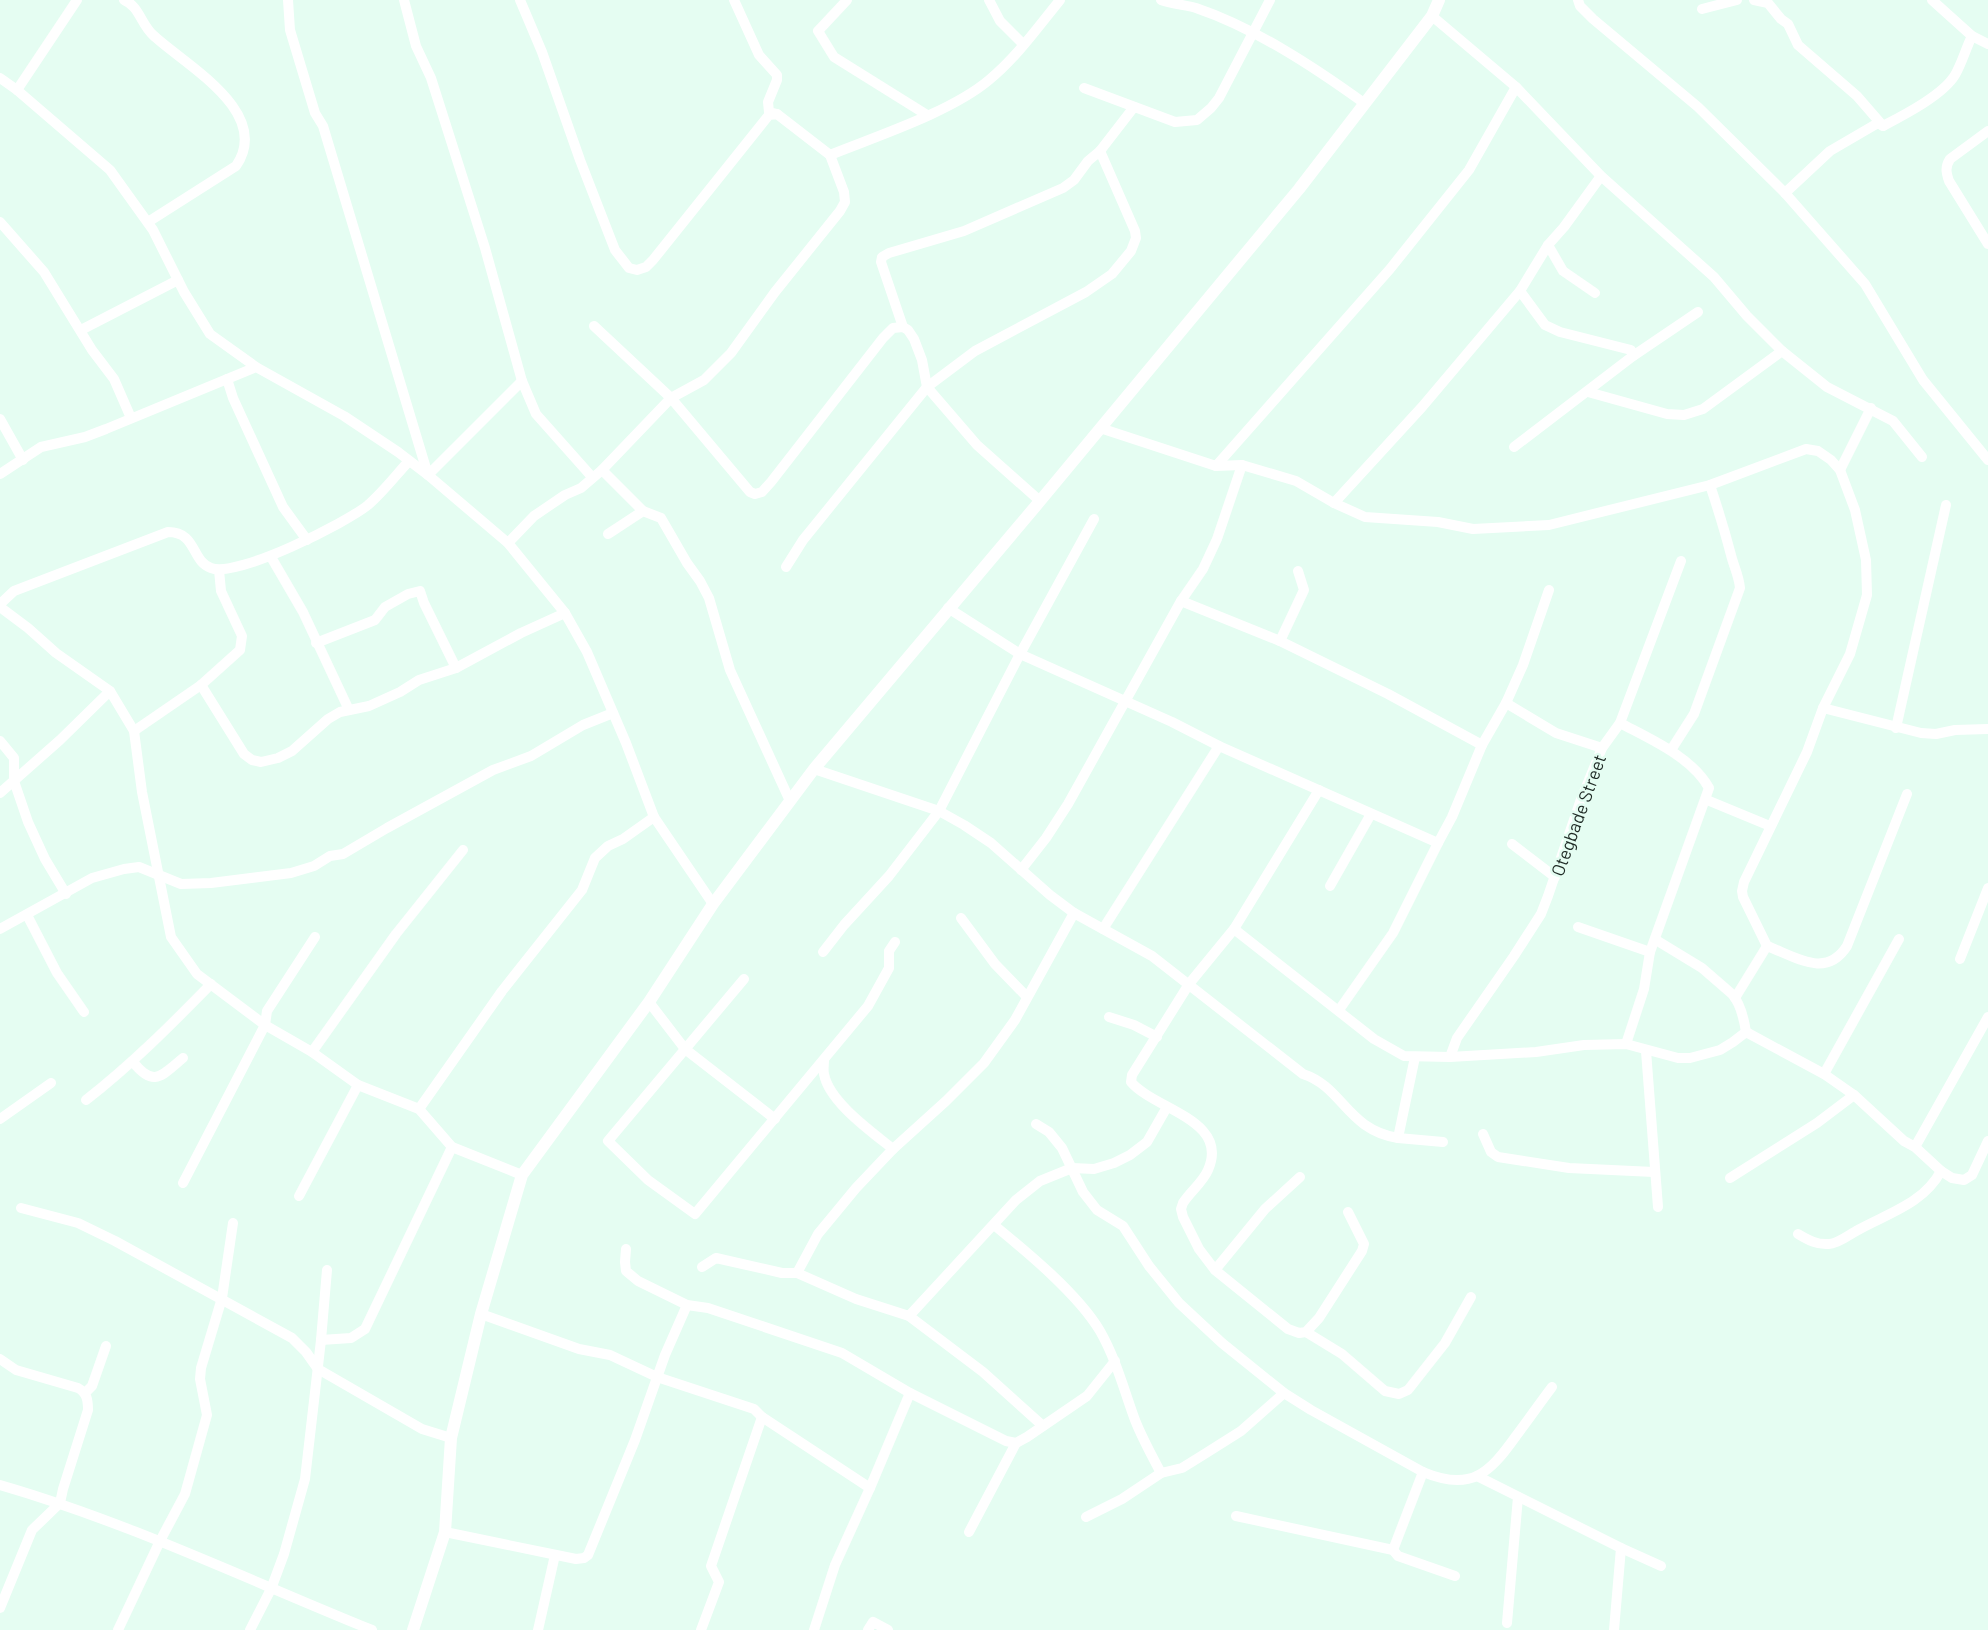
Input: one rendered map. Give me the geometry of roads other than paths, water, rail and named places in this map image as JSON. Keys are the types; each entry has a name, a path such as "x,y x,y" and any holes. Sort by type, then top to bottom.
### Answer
{"street":[{"path":"17,90 77,0"},
{"path":"124,0 132,3 151,33 224,96 240,117 245,136 242,156 236,166 147,222"},
{"path":"288,0 293,41 315,112 323,126 358,238 428,475"},
{"path":"404,0 416,46 431,78 485,248 522,381 536,414 592,477"},
{"path":"520,0 542,52 615,250 629,268 637,270 646,267 653,260 764,120 769,115 777,114"},
{"path":"508,543 534,516 565,495 581,488 602,470 671,398 704,380 731,353 845,202 844,192 830,155 777,114 769,112 767,106 777,75 759,55 734,0"},
{"path":"848,0 818,31 822,40 834,57 927,115"},
{"path":"989,0 1000,21 1023,44"},
{"path":"830,155 927,115 962,98 989,80 1060,0"},
{"path":"1161,0 1197,4 1254,33 1321,73 1364,103"},
{"path":"1084,88 1175,122 1191,122 1202,117 1219,98 1270,0"},
{"path":"412,1630 445,1532 452,1438 482,1314 522,1175 649,1002 713,904 814,769 1299,189 1432,16 1439,0"},
{"path":"1578,0 1580,6 1593,18 1698,107 1785,192 1864,284 1923,380 1988,460"},
{"path":"1702,9 1737,0"},
{"path":"1754,0 1768,3 1788,24 1798,45 1857,96 1883,126"},
{"path":"1932,0 1972,36 1988,44"},
{"path":"1432,16 1516,87 1601,176 1714,277 1747,316 1782,351 1827,387 1871,408 1899,427 1922,457"},
{"path":"1883,126 1913,110 1954,76 1972,36"},
{"path":"0,78 110,170 153,230 178,280 210,334 256,367 345,416 410,461 508,543 565,613 587,652 654,817 713,904"},
{"path":"1216,466 1390,269 1469,170 1516,87"},
{"path":"903,327 881,262 882,257 964,231 1049,195 1074,180 1134,107"},
{"path":"1785,192 1830,151 1878,123 1883,126"},
{"path":"1988,131 1950,159 1946,165 1946,173 1988,244"},
{"path":"786,567 802,540 927,387 975,351 1086,292 1112,274 1131,251 1136,231 1100,151"},
{"path":"1334,503 1422,407 1520,291 1548,245 1601,176"},
{"path":"0,222 44,272 92,350 114,379 131,418"},
{"path":"1548,245 1563,272 1595,293"},
{"path":"81,330 178,280"},
{"path":"1520,291 1545,325 1560,332 1631,350 1633,356"},
{"path":"1514,447 1633,356 1698,312"},
{"path":"594,326 671,398 750,492 755,494 762,492 883,338 892,328 903,327 908,330 922,360 927,387 977,445 1040,501"},
{"path":"1588,392 1667,414 1684,415 1703,409 1782,351"},
{"path":"0,474 41,447 85,437 256,367"},
{"path":"226,379 283,507 307,540"},
{"path":"428,475 522,381"},
{"path":"1840,470 1871,408"},
{"path":"0,419 23,460"},
{"path":"1100,428 1216,466 1242,465 1296,481 1334,503 1365,517 1438,522 1473,529 1549,525 1710,485 1806,449 1818,451 1840,470 1855,510 1866,560 1867,595 1850,654 1823,708 1807,752 1744,882 1743,897 1767,946 1816,965 1828,964 1841,955 1847,946 1908,794"},
{"path":"410,461 368,505 340,523 271,557 219,570 210,568 202,562 192,545 178,532 168,532 14,591 0,606 56,652 110,691 134,731 142,792 171,937 198,974 265,1025 312,1053 358,1085 419,1109 452,1147 522,1175"},
{"path":"1021,870 1046,838 1062,812 1181,600 1203,569 1217,539 1242,465"},
{"path":"602,470 643,511 661,518 700,581 709,598 730,670 790,801"},
{"path":"1671,750 1694,714 1740,588 1727,536 1710,485"},
{"path":"1896,728 1946,506"},
{"path":"608,534 643,511"},
{"path":"822,952 890,876 939,811 1020,654 1094,519"},
{"path":"271,557 303,612 349,710"},
{"name":"Otegbade Street","path":"1450,1057 1457,1038 1540,914 1555,878 1580,802 1602,748 1620,723 1681,561"},
{"path":"134,731 201,685 235,656 242,642 239,629 221,591 219,570"},
{"path":"1280,641 1303,596 1304,590 1298,571"},
{"path":"1339,1011 1393,933 1452,817 1482,745 1506,703 1523,665 1549,590"},
{"path":"316,643 375,620 385,607 408,594 420,591 456,668"},
{"path":"1181,600 1280,641 1388,694 1482,745"},
{"path":"948,608 1020,654 1126,700 1219,746 1438,843"},
{"path":"201,685 244,754 252,760 261,762 278,758 292,751 328,719 340,712 369,706 400,692 419,680 443,670 456,668 520,633 565,613"},
{"path":"0,793 60,740 110,691"},
{"path":"1506,703 1556,733 1602,748"},
{"path":"1823,708 1921,733 1936,734 1955,730 1988,729"},
{"path":"0,929 92,878 124,869 139,867 181,884 211,883 291,873 314,866 330,856 343,854 494,770 531,756 583,725 613,713"},
{"path":"1620,723 1671,750 1704,780 1709,788 1707,800 1650,952 1644,989 1626,1044"},
{"path":"0,741 14,758 14,781 28,822 45,859 66,894"},
{"path":"1102,929 1219,746"},
{"path":"814,769 939,811 991,843 1074,913 1152,956 1303,1074 1316,1078 1363,1125 1386,1136 1443,1142"},
{"path":"1319,789 1234,929 1189,984 1132,1075 1131,1082 1167,1107 1195,1122 1212,1143 1212,1156 1208,1171 1189,1194 1181,1209 1199,1249 1215,1270 1281,1324 1299,1333 1306,1332 1342,1354 1385,1391 1399,1394 1408,1390 1445,1343 1471,1297"},
{"path":"1707,800 1770,826"},
{"path":"1330,886 1371,814"},
{"path":"419,1109 502,991 582,890 595,858 608,846 623,839 654,817"},
{"path":"1512,844 1555,878"},
{"path":"312,1053 396,934 463,850"},
{"path":"1960,959 1988,888"},
{"path":"796,1273 818,1234 856,1188 893,1149 984,1063 1015,1020 1074,913"},
{"path":"27,915 57,972 84,1012"},
{"path":"961,918 995,964 1027,997"},
{"path":"1578,927 1650,952"},
{"path":"1234,929 1383,1046 1404,1056 1450,1057 1536,1052 1584,1045 1626,1044 1678,1058 1690,1058 1720,1050 1746,1032"},
{"path":"183,1183 265,1025 267,1011 315,937"},
{"path":"1824,1074 1899,939"},
{"path":"1656,940 1702,968 1735,998 1744,1018 1746,1032"},
{"path":"744,979 608,1141 648,1180 695,1214 868,1006 889,968 889,951 895,942"},
{"path":"1735,998 1767,946"},
{"path":"86,1100 133,1062 211,984"},
{"path":"649,1002 685,1049 775,1119"},
{"path":"1109,1017 1134,1025 1157,1037"},
{"path":"1914,1147 1988,1017"},
{"path":"1746,1032 1824,1074 1854,1095 1904,1141 1952,1178 1964,1180 1972,1175 1988,1141"},
{"path":"1646,1050 1658,1208"},
{"path":"1398,1138 1415,1057"},
{"path":"133,1062 143,1074 150,1078 159,1077 183,1058"},
{"path":"824,1060 824,1075 832,1093 893,1149"},
{"path":"0,1119 51,1083"},
{"path":"299,1196 358,1085"},
{"path":"1730,1178 1817,1123 1854,1095"},
{"path":"909,1316 1016,1200 1040,1181 1072,1168 1094,1169 1130,1155 1147,1142 1167,1107"},
{"path":"1036,1124 1049,1132 1062,1148 1083,1192 1097,1210 1123,1226 1149,1266 1179,1303 1222,1343 1284,1393 1423,1472 1442,1480 1453,1481 1477,1476 1490,1468 1552,1387"},
{"path":"1483,1134 1491,1152 1498,1157 1569,1168 1654,1172"},
{"path":"321,1340 351,1338 365,1329 452,1147"},
{"path":"1798,1234 1812,1242 1832,1245 1912,1202 1934,1185 1941,1171"},
{"path":"1215,1270 1265,1209 1300,1177"},
{"path":"21,1208 78,1223 222,1298 292,1338 318,1369 422,1430 452,1438"},
{"path":"1306,1332 1318,1318 1364,1246 1348,1212"},
{"path":"118,1630 185,1494 207,1415 200,1379 201,1368 222,1298 233,1223"},
{"path":"994,1225 1029,1253 1080,1304 1099,1330 1115,1361 1136,1421 1161,1473"},
{"path":"627,1249 625,1262 626,1271 630,1276 687,1305 708,1308 842,1353 910,1392 999,1438 1016,1443"},
{"path":"702,1267 716,1258 782,1273 796,1273 856,1299 909,1316 983,1372 1043,1426"},
{"path":"250,1630 271,1589 284,1554 304,1479 318,1369 327,1270"},
{"path":"445,1532 555,1555 584,1558 590,1551 687,1305"},
{"path":"482,1314 579,1349 610,1355 657,1377 754,1409 762,1417 870,1488"},
{"path":"85,1393 92,1386 106,1346"},
{"path":"0,1359 16,1370 78,1388 85,1393 88,1401 88,1410 60,1503 32,1530 0,1608"},
{"path":"969,1532 1016,1443 1087,1396 1115,1361"},
{"path":"814,1630 835,1565 910,1392"},
{"path":"1086,1517 1122,1499 1161,1473 1182,1468 1241,1431 1284,1393"},
{"path":"701,1630 719,1582 711,1566 762,1417"},
{"path":"1393,1550 1423,1472"},
{"path":"1477,1476 1661,1566"},
{"path":"0,1485 60,1503 160,1541 372,1630"},
{"path":"1507,1623 1518,1497"},
{"path":"1236,1516 1393,1550 1398,1556 1455,1576"},
{"path":"1614,1630 1621,1548"},
{"path":"538,1630 555,1555"},
{"path":"868,1630 873,1622 888,1630"}]}
